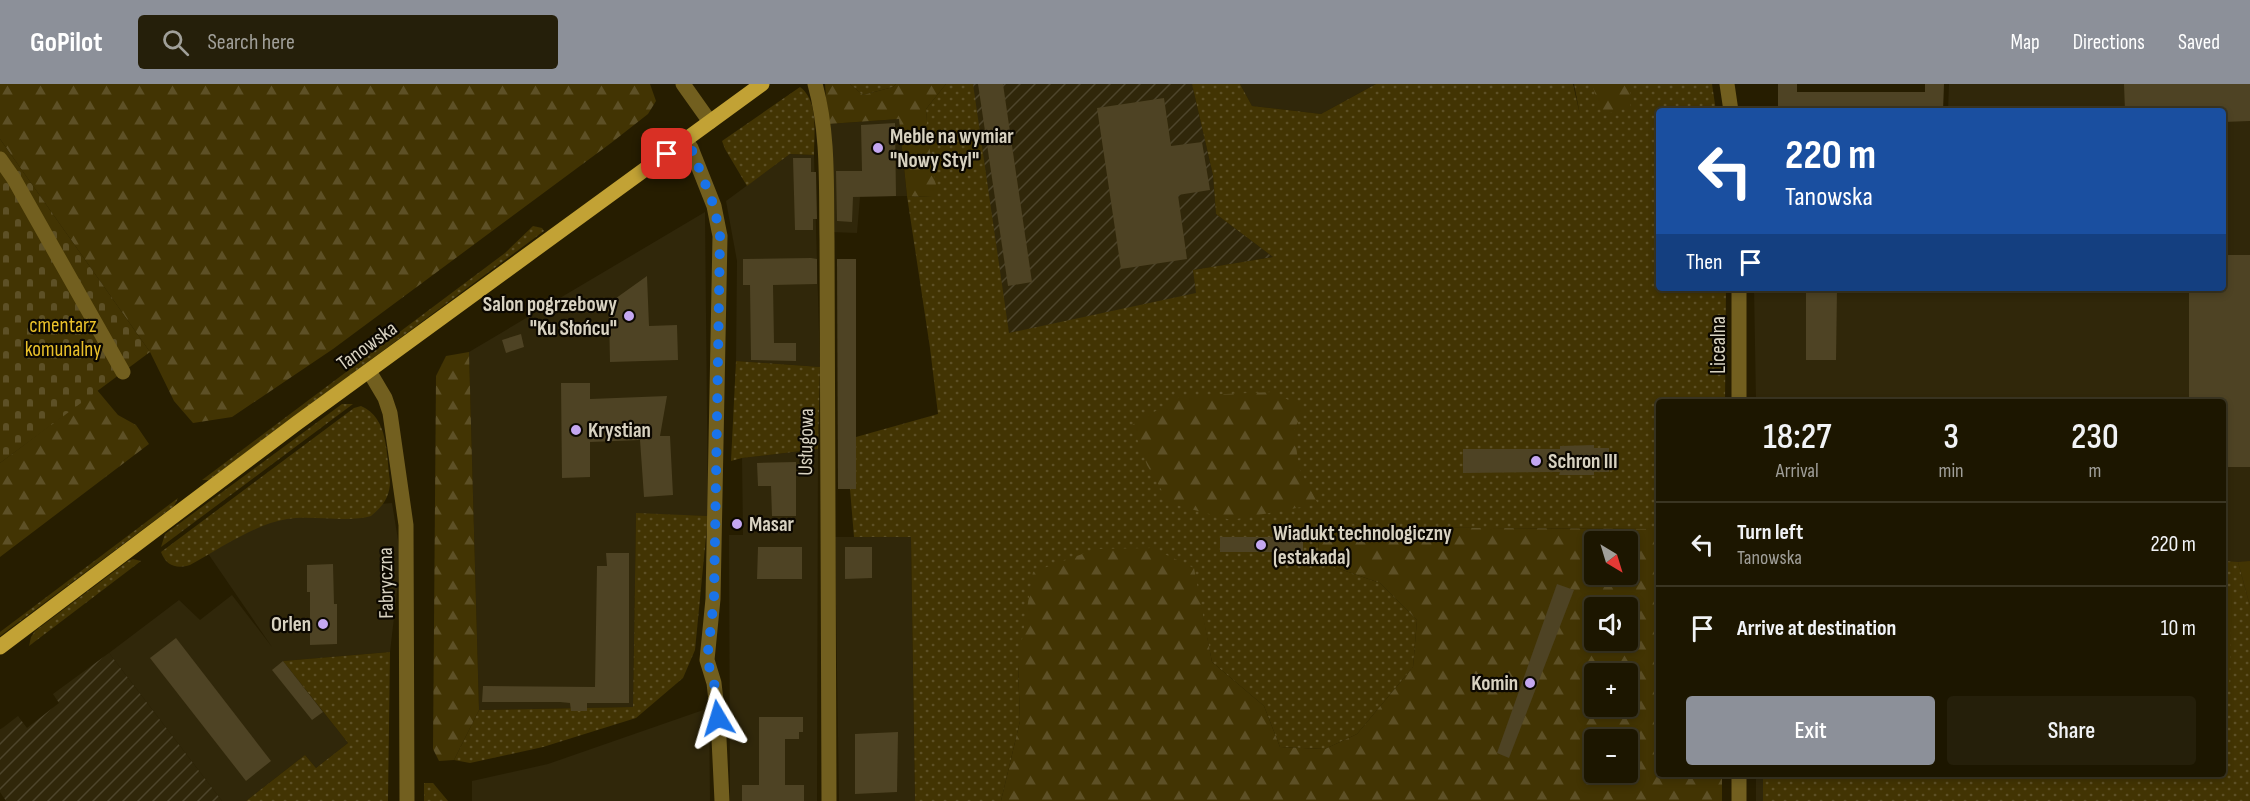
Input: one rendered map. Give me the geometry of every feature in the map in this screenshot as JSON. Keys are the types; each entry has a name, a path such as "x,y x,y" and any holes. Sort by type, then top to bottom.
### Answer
{"main road":[{"name":"Tanowska","path":"0,647 369,370 762,84"}],"street":[{"path":"683,84 710,122"},
{"name":"Usługowa","path":"815,84 825,153 829,801"},
{"path":"1727,84 1731,108"},
{"path":"685,140 691,148 714,206 720,236 714,599 707,660 714,682 718,718 722,801"},
{"path":"0,159 14,179 123,372"},
{"name":"Licealna","path":"1739,291 1739,399"},
{"name":"Fabryczna","path":"369,370 390,413 405,516 407,801"},
{"path":"1739,777 1740,801"}],"shaded area":[{"path":"964,84 1192,84 1213,175 1216,214 1273,257 1193,270 1197,297 1009,333"},
{"path":"1240,84 1376,84 1321,114 1252,106"},
{"path":"1949,84 2250,84 2250,801 1756,801 1756,777 2226,777 2226,399 1756,399 1754,291 2226,291 2226,108 1948,108"},
{"path":"899,119 907,196 860,197 857,233 830,232 828,124"},
{"path":"790,154 814,155 820,367 736,361 737,261 726,201"},
{"path":"705,212 708,516 636,514 633,707 479,710 469,352"},
{"path":"818,449 817,801 730,801 729,535 743,535 742,458"},
{"path":"392,503 401,558 390,652 283,661 348,743 316,768 305,755 246,801 222,801 109,653 179,600 200,620 232,595 272,647 207,552 281,512"},
{"path":"835,537 911,537 915,801 839,801"},
{"path":"109,653 222,801 6,801 0,792 0,730 18,716 27,728 59,703 53,694"},
{"path":"709,708 710,801 472,801 472,781 548,764"}],"green space":[{"path":"0,84 650,84 656,101 648,114 611,143 333,349 232,417 193,423 174,401 150,352 0,139"},
{"path":"825,84 850,84 863,95 893,87 896,84 946,84 926,109 929,146 937,191 932,197 907,196 899,119 828,124"},
{"path":"850,84 896,84 893,87 863,95"},
{"path":"946,84 973,84 1009,333 1196,293 1193,270 1273,257 1216,214 1213,175 1192,84 1240,84 1252,106 1321,114 1376,84 1573,84 1580,115 1574,84 1712,84 1716,108 1656,108 1656,291 1726,291 1725,399 1656,399 1656,529 1336,527 1318,540 1320,562 1380,583 1417,620 1413,667 1357,734 1325,749 1280,747 1264,706 1212,662 1193,568 1018,664 1020,721 1001,801 915,801 911,537 854,537 850,489 856,488 856,437 938,414 907,196 932,197 926,109"},
{"path":"1592,84 1630,84 1630,107 1602,115"},
{"path":"800,87 806,93 813,109 814,155 790,154 747,186 722,141"},
{"name":"cmentarz komunalny","path":"0,139 150,352 0,463"},
{"path":"533,226 542,228 544,231 209,480 202,480 505,253"},
{"path":"469,352 479,710 454,760 439,761 433,749 436,376 446,356"},
{"path":"736,361 820,367 818,449 731,461"},
{"path":"97,390 118,415 136,425 149,444 0,557 0,463"},
{"path":"1271,392 1304,407 1294,431 1299,468 1318,504 1231,520 1169,503 1147,465 1132,425 1181,396"},
{"path":"342,404 353,404 161,547 165,534"},
{"path":"361,406 377,419 381,428 390,481 385,501 371,516 352,519 287,519 262,526 190,565 176,566 163,557 161,552 354,408"},
{"path":"178,498 174,506 0,636 0,632"},
{"path":"636,513 708,516 695,650 683,678 636,718 543,747 470,763 454,760 479,710 633,707"},
{"path":"1336,527 1656,529 1656,777 1722,777 1722,801 1001,801 1020,721 1018,664 1033,572 1096,549 1152,548 1194,568 1212,662 1264,706 1280,747 1325,749 1357,734 1413,667 1417,620 1380,583 1320,562 1318,540"},
{"path":"133,559 141,561 29,646 35,631"},
{"path":"2226,561 2238,562 2250,606 2250,801 1763,801 1763,777 2226,777"},
{"path":"2250,561 2250,606 2238,562"},
{"path":"2226,594 2232,594 2229,691 2226,691"},
{"path":"390,652 388,801 246,801 305,755 316,768 348,743 283,661"},
{"path":"424,783 433,783 448,801 424,801"}],"building":[{"path":"978,84 1003,84 1032,282 1008,286"},
{"path":"1778,84 1797,84 1797,92 1925,92 1925,84 1944,84 1943,108 1778,108"},
{"path":"2124,84 2250,84 2250,121 2226,122 2226,108 2125,108"},
{"path":"1164,98 1171,146 1202,142 1210,190 1178,195 1187,259 1121,269 1097,108"},
{"name":"Meble na wymiar \"Nowy Styl\"","path":"895,123 896,196 853,197 852,222 837,221 836,171 862,171 861,125"},
{"path":"793,158 811,158 811,172 816,172 817,219 813,219 813,230 795,230"},
{"path":"2226,255 2250,255 2250,467 2226,467 2226,399 2189,399 2189,291 2226,291"},
{"path":"743,259 817,259 817,284 773,285 774,343 796,343 796,361 751,360 750,285 743,285"},
{"path":"837,259 856,259 856,489 838,489"},
{"name":"Salon pogrzebowy \"Ku Słońcu\"","path":"647,276 649,326 677,325 678,360 610,362 609,312 605,306"},
{"path":"1806,291 1837,291 1836,360 1806,360"},
{"path":"521,334 524,347 506,353 502,340"},
{"path":"561,383 590,383 590,399 667,396 660,436 670,436 673,495 644,497 640,440 590,442 590,477 562,478"},
{"name":"Schron III","path":"1594,445 1594,448 1609,448 1609,472 1594,472 1594,475 1559,475 1560,472 1463,473 1463,449 1560,449 1560,446"},
{"path":"796,462 796,516 772,516 771,486 758,486 757,463"},
{"name":"Wiadukt technologiczny (estakada)","path":"1220,537 1303,537 1303,552 1220,552"},
{"path":"758,547 802,547 802,579 757,579"},
{"path":"845,547 872,547 872,578 845,579"},
{"path":"606,553 629,553 629,703 587,703 587,711 571,711 570,703 482,702 483,686 595,687 597,566 607,566"},
{"path":"333,564 334,604 337,604 337,644 310,645 310,592 307,592 307,565"},
{"name":"Komin","path":"1557,584 1574,590 1509,758 1497,753"},
{"path":"176,638 271,761 246,781 150,658"},
{"path":"283,661 323,712 312,720 272,670"},
{"path":"759,717 803,717 803,732 799,732 799,739 785,739 785,785 804,785 804,801 742,801 742,785 759,785"},
{"path":"898,732 897,792 855,794 855,734"}],"place":[{"name":"Meble na wymiar \"Nowy Styl\"","path":"878,148"},
{"name":"Salon pogrzebowy \"Ku Słońcu\"","path":"629,316"},
{"name":"Krystian","path":"576,430"},
{"name":"Schron III","path":"1536,461"},
{"name":"Masar","path":"737,524"},
{"name":"Wiadukt technologiczny (estakada)","path":"1261,545"},
{"name":"Orlen","path":"323,624"},
{"name":"Komin","path":"1530,683"}],"route":[{"path":"667,154 685,140 691,148 714,206 720,236 714,599 707,660 714,682 718,718"}]}
